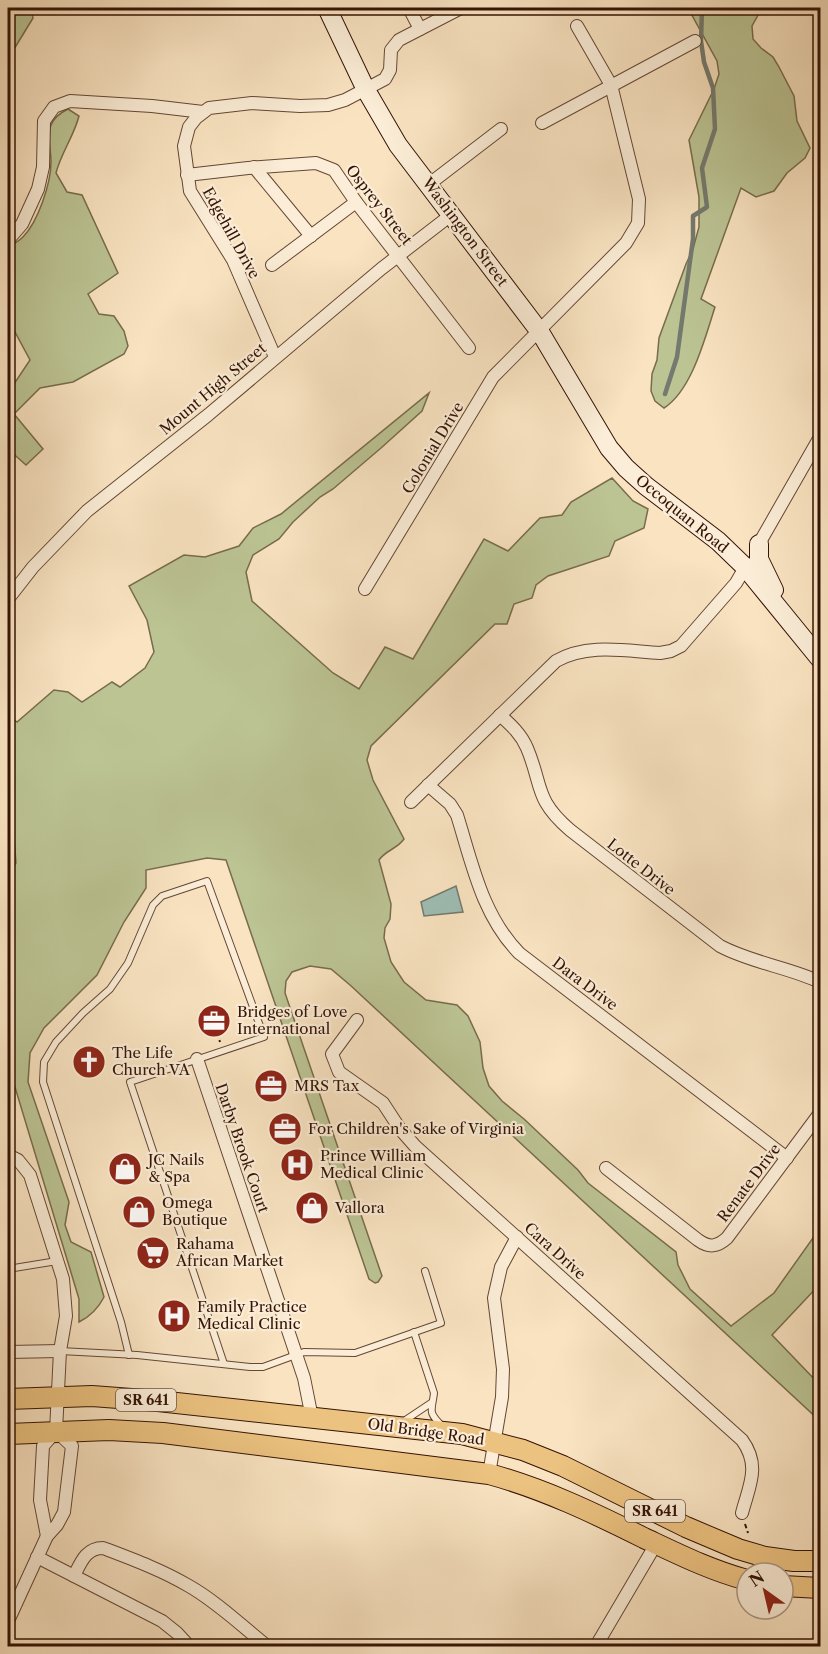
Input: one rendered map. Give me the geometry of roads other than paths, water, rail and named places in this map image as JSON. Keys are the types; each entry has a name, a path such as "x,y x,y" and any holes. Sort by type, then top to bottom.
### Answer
{"main road":[{"name":"Old Bridge Road","path":"8,1399 92,1396 158,1401 448,1433 495,1442 563,1466 686,1527 738,1549 784,1559 820,1562"},
{"name":"SR 641","path":"8,1434 109,1430 163,1433 489,1474 540,1490 705,1566 735,1576"},
{"path":"795,1587 820,1588"}],"street":[{"name":"Washington Street","path":"327,8 366,90 399,145 540,332 612,452"},
{"path":"409,8 420,29"},
{"path":"8,240 22,224 38,189 43,167 44,121 54,107 70,101 203,112 209,108 252,103 328,105 382,82 389,73 391,50 396,42 461,8"},
{"name":"Colonial Drive","path":"364,590 493,377 626,243 638,223 639,200 611,85 577,26"},
{"path":"542,123 695,41"},
{"name":"Edgehill Drive","path":"203,112 189,127 184,146 190,191 232,260 275,357"},
{"path":"428,185 501,129"},
{"name":"Osprey Street","path":"187,175 316,163 334,170 356,202 469,348"},
{"path":"254,167 311,236"},
{"path":"272,265 356,202"},
{"name":"Mount High Street","path":"8,599 33,567 87,511 208,415 275,357 451,215"},
{"path":"411,802 556,661 568,654 593,649 660,653 681,646 736,583 820,437"},
{"name":"Occoquan Road","path":"612,452 646,486 718,541 745,567 820,659"},
{"path":"759,544 761,566 793,626"},
{"name":"Lotte Drive","path":"500,714 526,747 543,800 554,816 570,830 720,946 746,959 789,970 820,982"},
{"name":"Dara Drive","path":"428,785 450,804 457,815 482,896 500,931 519,953 787,1158"},
{"name":"Cara Drive","path":"357,1020 332,1054 339,1072 377,1097 386,1106 407,1138 742,1440 750,1454 753,1469 742,1513"},
{"name":"Darby Brook Court","path":"197,1059 304,1378 312,1418"},
{"name":"Renate Drive","path":"606,1168 698,1240 711,1246 727,1238 820,1113"},
{"path":"8,1155 18,1160 30,1174 65,1295 66,1316 60,1351 56,1431 43,1446 40,1500 47,1536"},
{"path":"489,1474 502,1397 502,1369 494,1298 501,1267 517,1237"},
{"path":"8,1352 60,1351"},
{"path":"8,1617 47,1536 57,1525 64,1512 72,1446 56,1431"},
{"path":"596,1647 656,1544"},
{"path":"74,1576 89,1551 103,1548 164,1572 190,1586 216,1604 267,1647"},
{"path":"37,1557 162,1621 189,1647"}],"lane":[{"path":"129,1354 121,1322 43,1082 44,1062 63,1035 110,989 128,963 153,905 162,896 207,881 264,1037 130,1082 224,1364"},
{"path":"8,1269 57,1261"},
{"path":"60,1351 129,1354 250,1367 263,1366 296,1354 312,1351 355,1353 441,1323 425,1271"},
{"path":"414,1332 434,1393 431,1412 435,1420 448,1433"},
{"path":"394,1427 431,1403"}],"water":[{"path":"456,886 463,912 424,916 421,902"}],"waterway":[{"path":"665,394 677,357 693,239 693,216 707,207 702,168 715,129 713,88 704,62 701,41 702,8"}],"place":[{"name":"Bridges of Love International","path":"214,1021"},
{"name":"The Life Church VA","path":"89,1062"},
{"name":"MRS Tax","path":"271,1086"},
{"name":"For Children's Sake of Virginia","path":"285,1129"},
{"name":"Prince William Medical Clinic","path":"297,1165"},
{"name":"JC Nails & Spa","path":"125,1169"},
{"name":"Vallora","path":"312,1208"},
{"name":"Omega Boutique","path":"139,1212"},
{"name":"Rahama African Market","path":"153,1253"},
{"name":"Family Practice Medical Clinic","path":"174,1316"}]}
